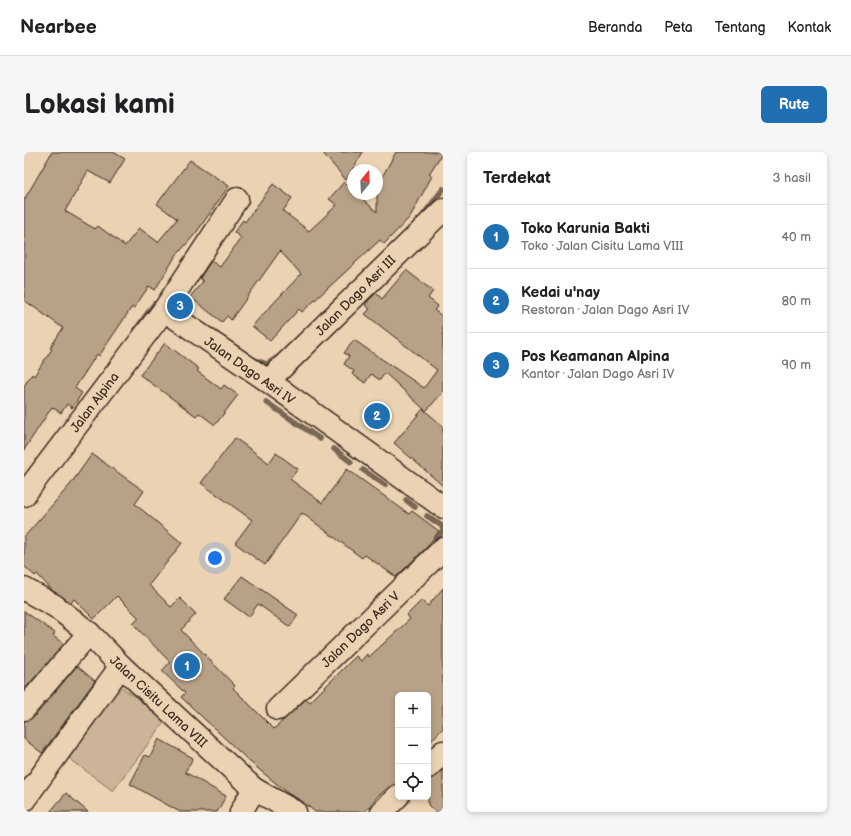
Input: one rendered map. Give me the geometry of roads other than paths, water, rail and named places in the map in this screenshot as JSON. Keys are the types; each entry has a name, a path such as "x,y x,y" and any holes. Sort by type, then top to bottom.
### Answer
{"street":[{"path":"164,310 237,199"},
{"name":"Jalan Dago Asri III","path":"268,381 443,210"},
{"name":"Jalan Dago Asri IV","path":"164,310 268,381 443,507"},
{"name":"Jalan Alpina","path":"24,495 164,310"},
{"name":"Jalan Dago Asri V","path":"278,709 443,549"},
{"name":"Jalan Cisitu Lama VIII","path":"24,589 55,606 89,633 120,666 254,789 295,812"},
{"path":"24,709 89,633"},
{"path":"24,800 120,666"},
{"path":"431,764 443,752"},
{"path":"241,812 254,789"},
{"path":"382,812 395,799"}],"waterway":[{"path":"424,214 443,189"},
{"path":"136,329 154,304"},
{"path":"255,360 267,364 278,357"},
{"path":"266,402 320,439"},
{"path":"334,449 351,462"},
{"path":"363,470 385,485"},
{"path":"406,500 415,507"},
{"path":"427,516 442,526 443,530 432,546"}],"place":[{"name":"Pos Keamanan Alpina","path":"180,306"},
{"name":"Kedai u'nay","path":"377,416"},
{"name":"Toko Karunia Bakti","path":"187,666"}]}
